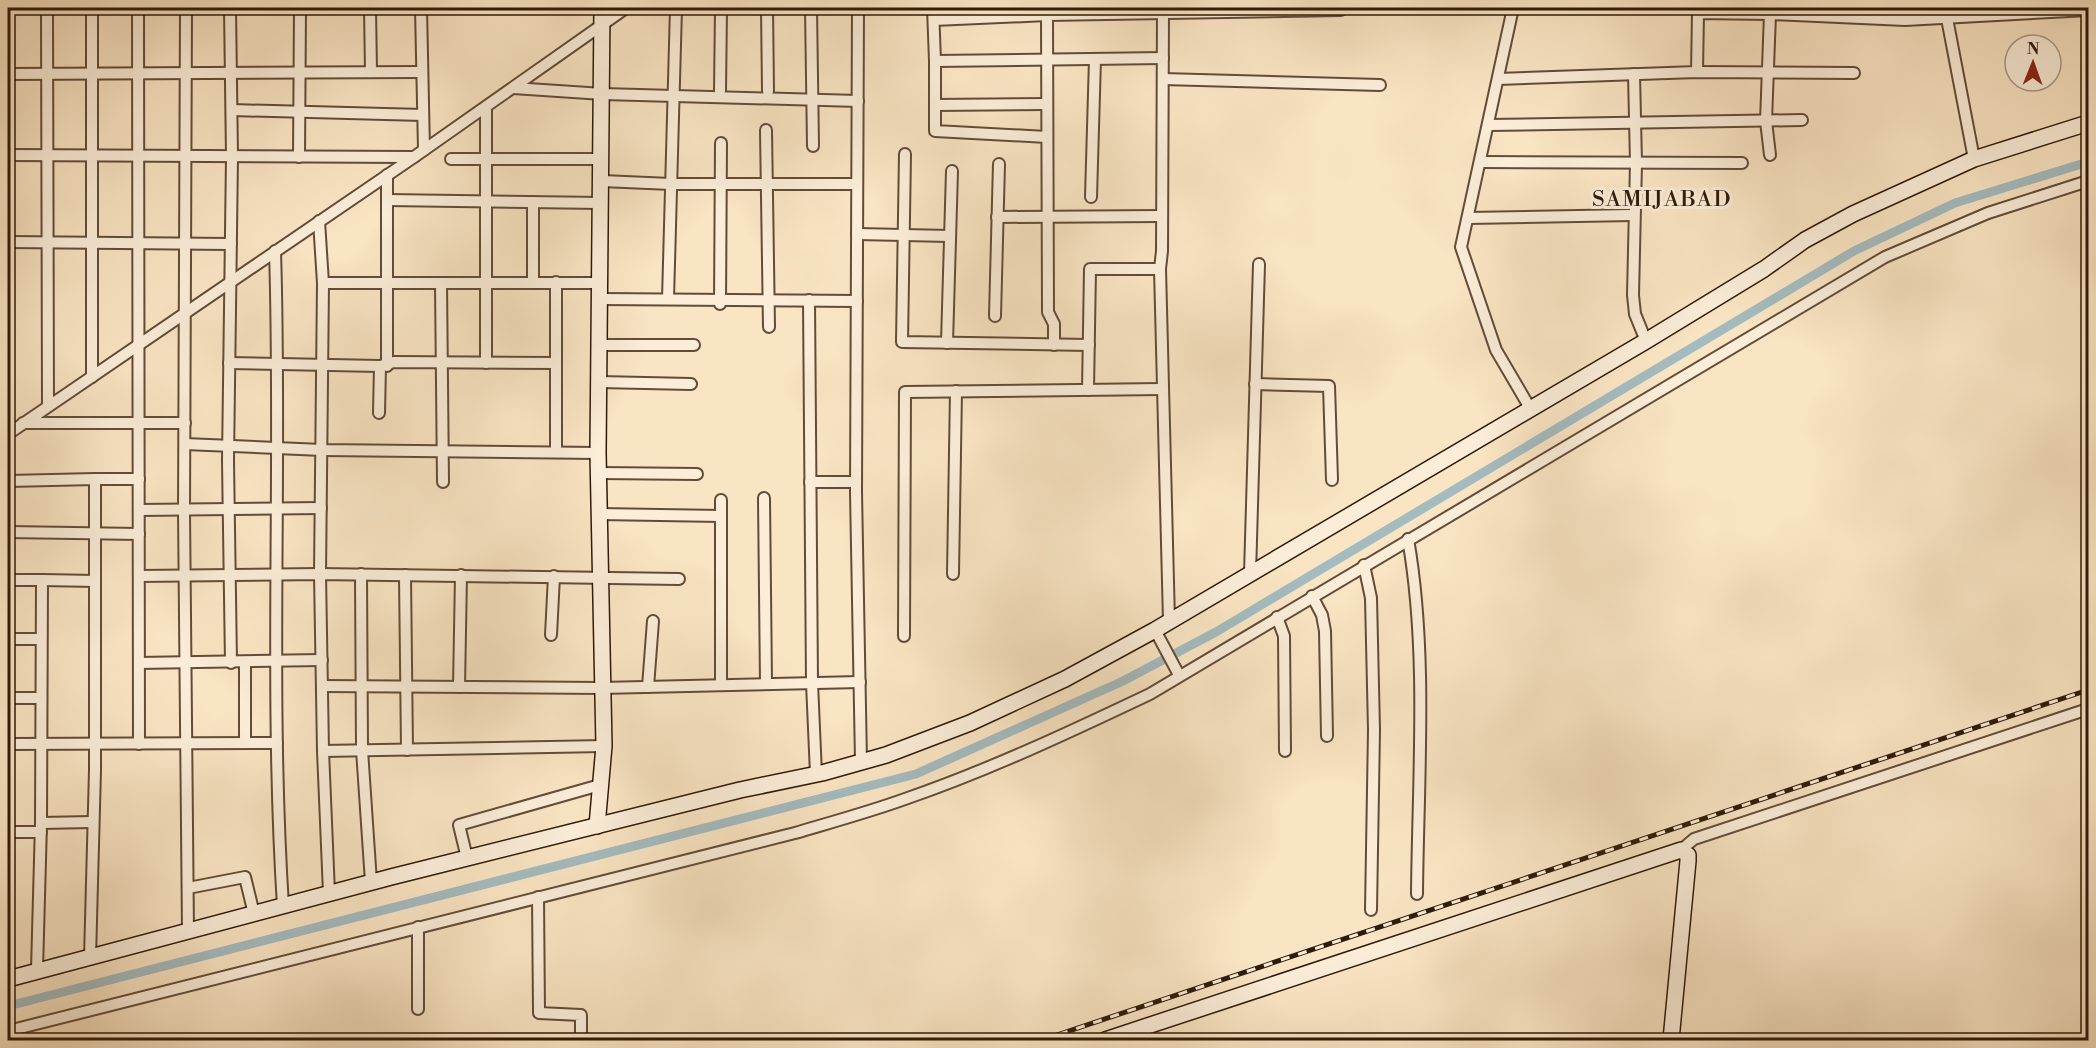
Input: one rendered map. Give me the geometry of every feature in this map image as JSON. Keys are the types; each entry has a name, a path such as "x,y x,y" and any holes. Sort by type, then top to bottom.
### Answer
{"street":[{"path":"46,8 45,243 48,406"},
{"path":"92,8 92,376"},
{"path":"138,8 139,744"},
{"path":"186,8 184,511 188,932"},
{"path":"230,8 232,157 228,446 231,663"},
{"path":"299,157 300,8"},
{"path":"370,8 371,72"},
{"path":"421,8 424,150"},
{"path":"597,825 604,746 598,473 602,8"},
{"path":"8,434 387,176 626,8"},
{"path":"668,299 676,8"},
{"path":"720,91 721,8"},
{"path":"767,8 768,91"},
{"path":"811,8 813,146"},
{"path":"858,8 856,482 861,761"},
{"path":"933,8 935,131 1047,137"},
{"path":"1513,8 1461,247 1496,350 1530,408"},
{"path":"934,20 1163,10 1341,10"},
{"path":"1163,10 1160,269 1169,621"},
{"path":"1697,72 1698,13 1905,20 1946,13 2088,10"},
{"path":"1946,13 1974,159"},
{"path":"1770,14 1766,121 1770,155"},
{"path":"1047,15 1048,312 1054,324 1054,345"},
{"path":"935,61 1163,58"},
{"path":"1091,197 1095,59"},
{"path":"8,74 421,72"},
{"path":"1498,79 1697,72 1854,73"},
{"path":"1634,74 1636,163 1633,295 1635,314 1646,341"},
{"path":"1163,79 1380,85"},
{"path":"513,88 673,96 858,101"},
{"path":"935,105 1046,104"},
{"path":"486,107 486,363"},
{"path":"232,111 423,115"},
{"path":"1489,125 1802,120"},
{"path":"8,979 371,882 740,790 816,774 886,755 970,723 1158,635 1169,621 1646,341 1815,235 1853,214 1974,159 2088,123"},
{"path":"766,130 769,327"},
{"path":"720,302 721,143"},
{"path":"905,154 902,342 1089,345"},
{"path":"8,155 414,157"},
{"path":"451,159 601,159"},
{"path":"1481,162 1742,163"},
{"path":"995,316 999,164"},
{"path":"947,343 952,171"},
{"path":"379,413 384,366 387,282 387,176"},
{"path":"602,181 671,184 857,184"},
{"path":"8,1031 795,833 905,799 1058,738 1149,694 1178,673 1365,566 1885,257 1988,213 2088,181"},
{"path":"387,200 602,203"},
{"path":"533,202 533,282"},
{"path":"1468,218 1634,214"},
{"path":"997,217 1162,216"},
{"path":"319,221 324,283 320,574 329,894"},
{"path":"857,234 950,236"},
{"path":"8,242 231,244"},
{"path":"275,251 279,365 276,803 283,906"},
{"path":"1250,574 1259,264"},
{"path":"1089,390 1090,269 1160,269"},
{"path":"324,283 556,282 599,291 668,299 720,302 856,301"},
{"path":"556,282 556,452"},
{"path":"441,283 440,363 443,482"},
{"path":"809,300 812,683 816,774"},
{"path":"599,345 694,345"},
{"path":"229,363 324,366 384,366 394,362 556,363"},
{"path":"599,382 692,384"},
{"path":"1255,384 1329,386 1332,480"},
{"path":"904,636 905,392 1163,389"},
{"path":"953,574 956,391"},
{"path":"23,423 185,423"},
{"path":"185,444 322,450 598,453"},
{"path":"598,473 697,474"},
{"path":"90,958 95,744 95,479"},
{"path":"8,481 139,479"},
{"path":"810,482 856,482"},
{"path":"764,498 766,684"},
{"path":"721,500 721,685"},
{"path":"139,510 321,508"},
{"path":"599,514 721,516"},
{"path":"8,531 139,534"},
{"path":"1408,539 1414,580 1419,699 1417,894"},
{"path":"1365,566 1370,583 1373,697 1371,909"},
{"path":"361,574 362,750 371,882"},
{"path":"139,576 361,574 679,579"},
{"path":"405,575 407,750"},
{"path":"459,687 460,575"},
{"path":"551,635 554,576"},
{"path":"8,580 95,581"},
{"path":"37,970 41,827 42,580"},
{"path":"1312,597 1322,615 1325,631 1327,736"},
{"path":"1277,617 1284,636 1285,752"},
{"path":"648,687 653,621"},
{"path":"1158,635 1178,673"},
{"path":"8,639 41,639"},
{"path":"139,663 322,660"},
{"path":"245,662 245,743"},
{"path":"322,686 601,688 860,682"},
{"path":"8,698 41,698"},
{"path":"1104,1041 1681,850 1694,839 2088,709"},
{"path":"8,744 277,742"},
{"path":"324,751 604,746"},
{"path":"467,858 459,825 600,785"},
{"path":"8,832 92,822"},
{"path":"1671,1041 1688,861 1688,855 1681,850"},
{"path":"188,888 245,877 254,914"},
{"path":"538,897 539,1012 581,1015 581,1041"},
{"path":"418,927 418,1009"},
{"path":"33,1041 40,1041"}],"waterway":[{"path":"8,1006 916,774 1123,681 1216,632 1854,251 1955,203 2088,162"}],"railway":[{"path":"1042,1040 2088,690"}],"district":[{"name":"SAMIJABAD","path":"1662,199"}]}
